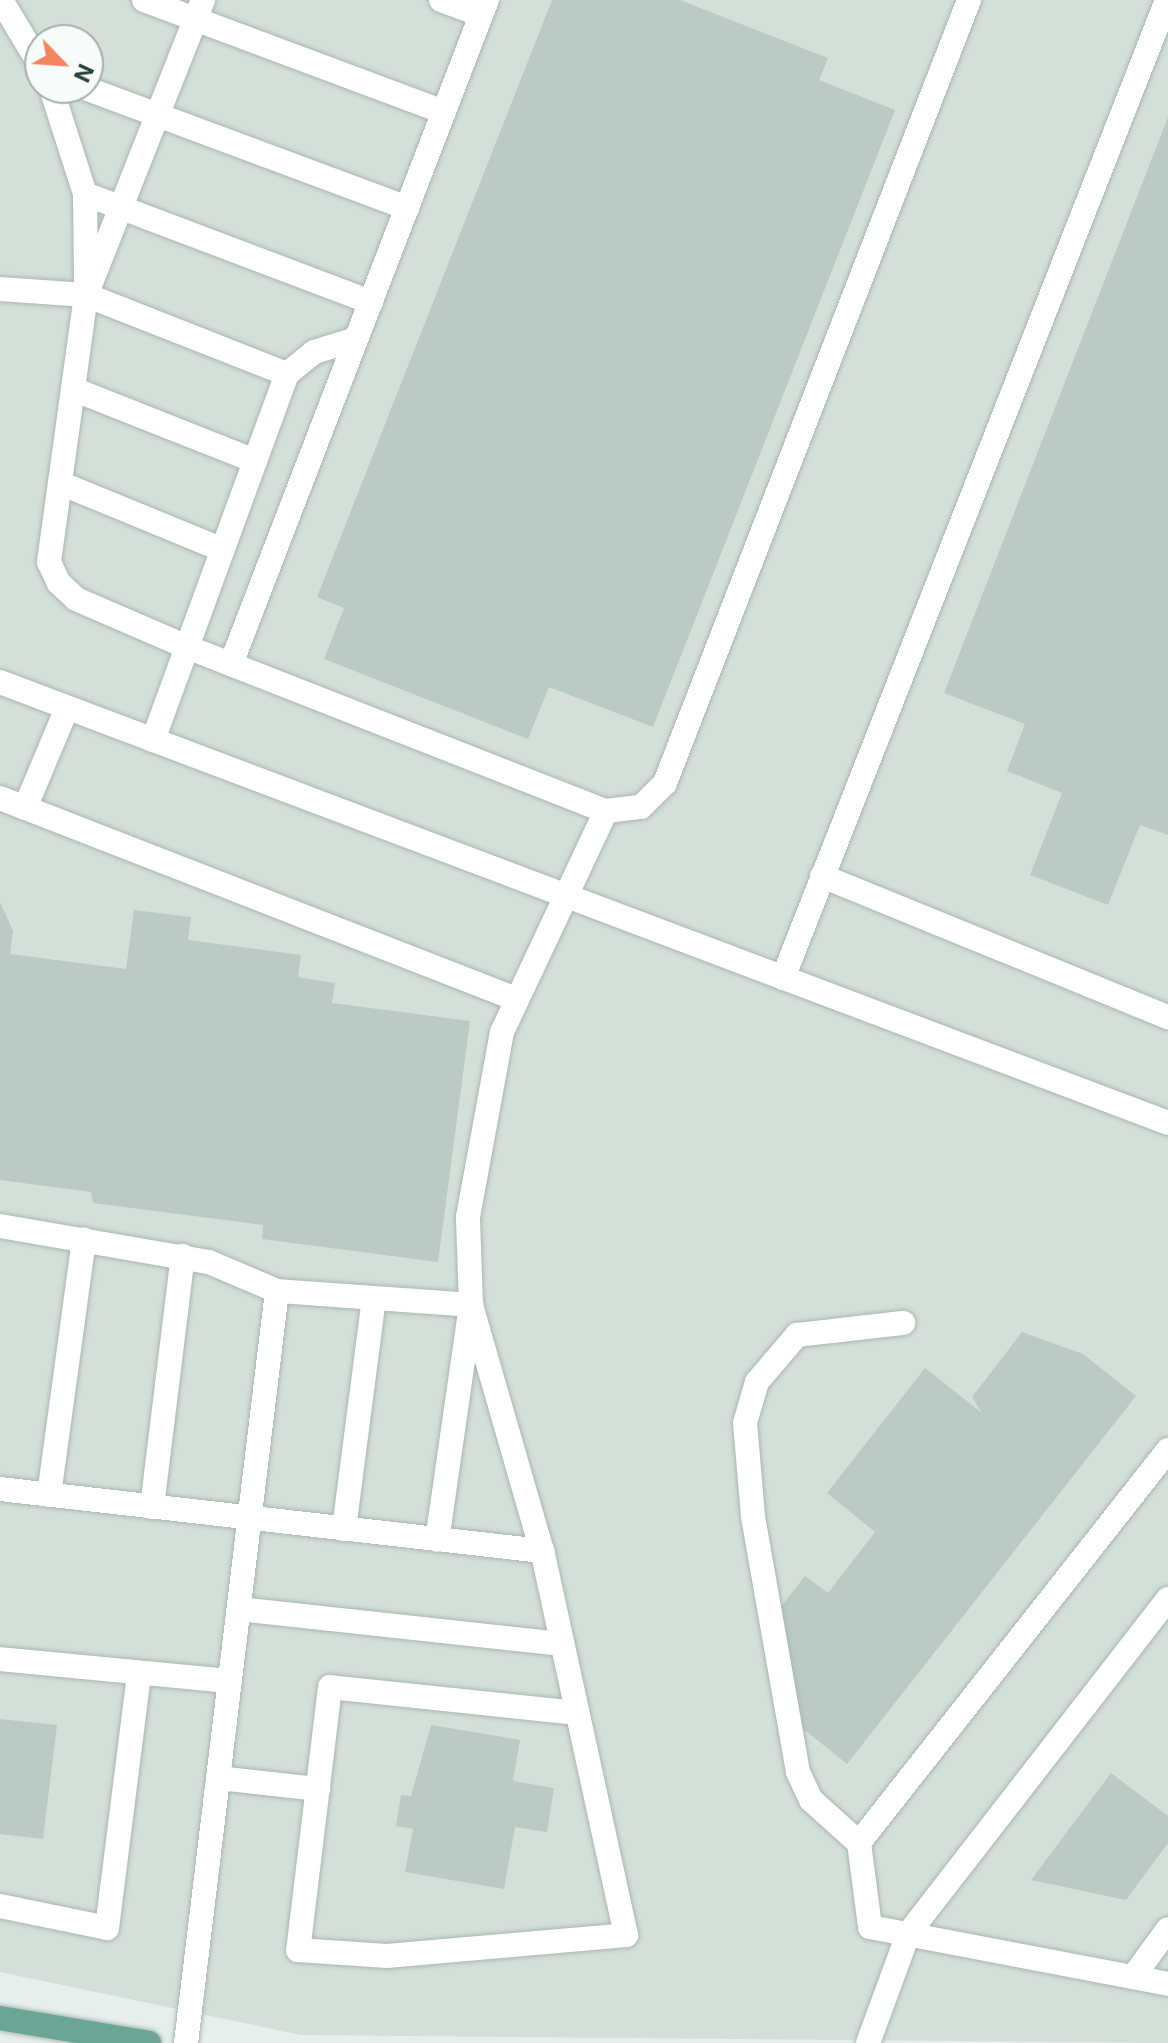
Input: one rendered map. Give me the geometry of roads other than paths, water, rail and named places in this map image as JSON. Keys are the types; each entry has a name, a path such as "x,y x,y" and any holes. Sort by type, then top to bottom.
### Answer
{"main road":[{"path":"0,2018 149,2043"}],"lane":[{"path":"1,0 24,38"},
{"path":"144,0 199,10 444,112"},
{"path":"231,664 484,7 441,0"},
{"path":"56,104 85,194 86,295 49,562 59,583 76,599 187,647 606,811 641,807 665,783 969,0"},
{"path":"783,978 1167,0"},
{"path":"86,295 199,10"},
{"path":"104,95 407,208"},
{"path":"85,194 371,302"},
{"path":"0,289 86,295 287,374"},
{"path":"153,740 287,374 314,352 356,339"},
{"path":"73,389 255,461"},
{"path":"60,483 223,550"},
{"path":"0,682 1168,1123"},
{"path":"25,808 67,708"},
{"path":"0,798 516,999"},
{"path":"437,1540 471,1305 468,1217 502,1032 606,811"},
{"path":"822,876 1168,1017"},
{"path":"0,1226 183,1256 277,1291 471,1305"},
{"path":"49,1495 84,1239"},
{"path":"152,1507 183,1256"},
{"path":"186,2043 277,1291"},
{"path":"344,1529 374,1299"},
{"path":"471,1305 542,1551 626,1935 387,1956 298,1950 330,1687 577,1713"},
{"path":"903,1323 797,1335 757,1382 745,1423 753,1516 798,1772 811,1800 859,1843 870,1927 1168,1984"},
{"path":"859,1843 1168,1450"},
{"path":"0,1489 542,1551"},
{"path":"868,2043 908,1934 1168,1599"},
{"path":"239,1609 562,1644"},
{"path":"0,1659 139,1676 230,1681"},
{"path":"0,1906 107,1928 139,1676"},
{"path":"218,1778 318,1789"},
{"path":"1133,1977 1168,1929"}]}
